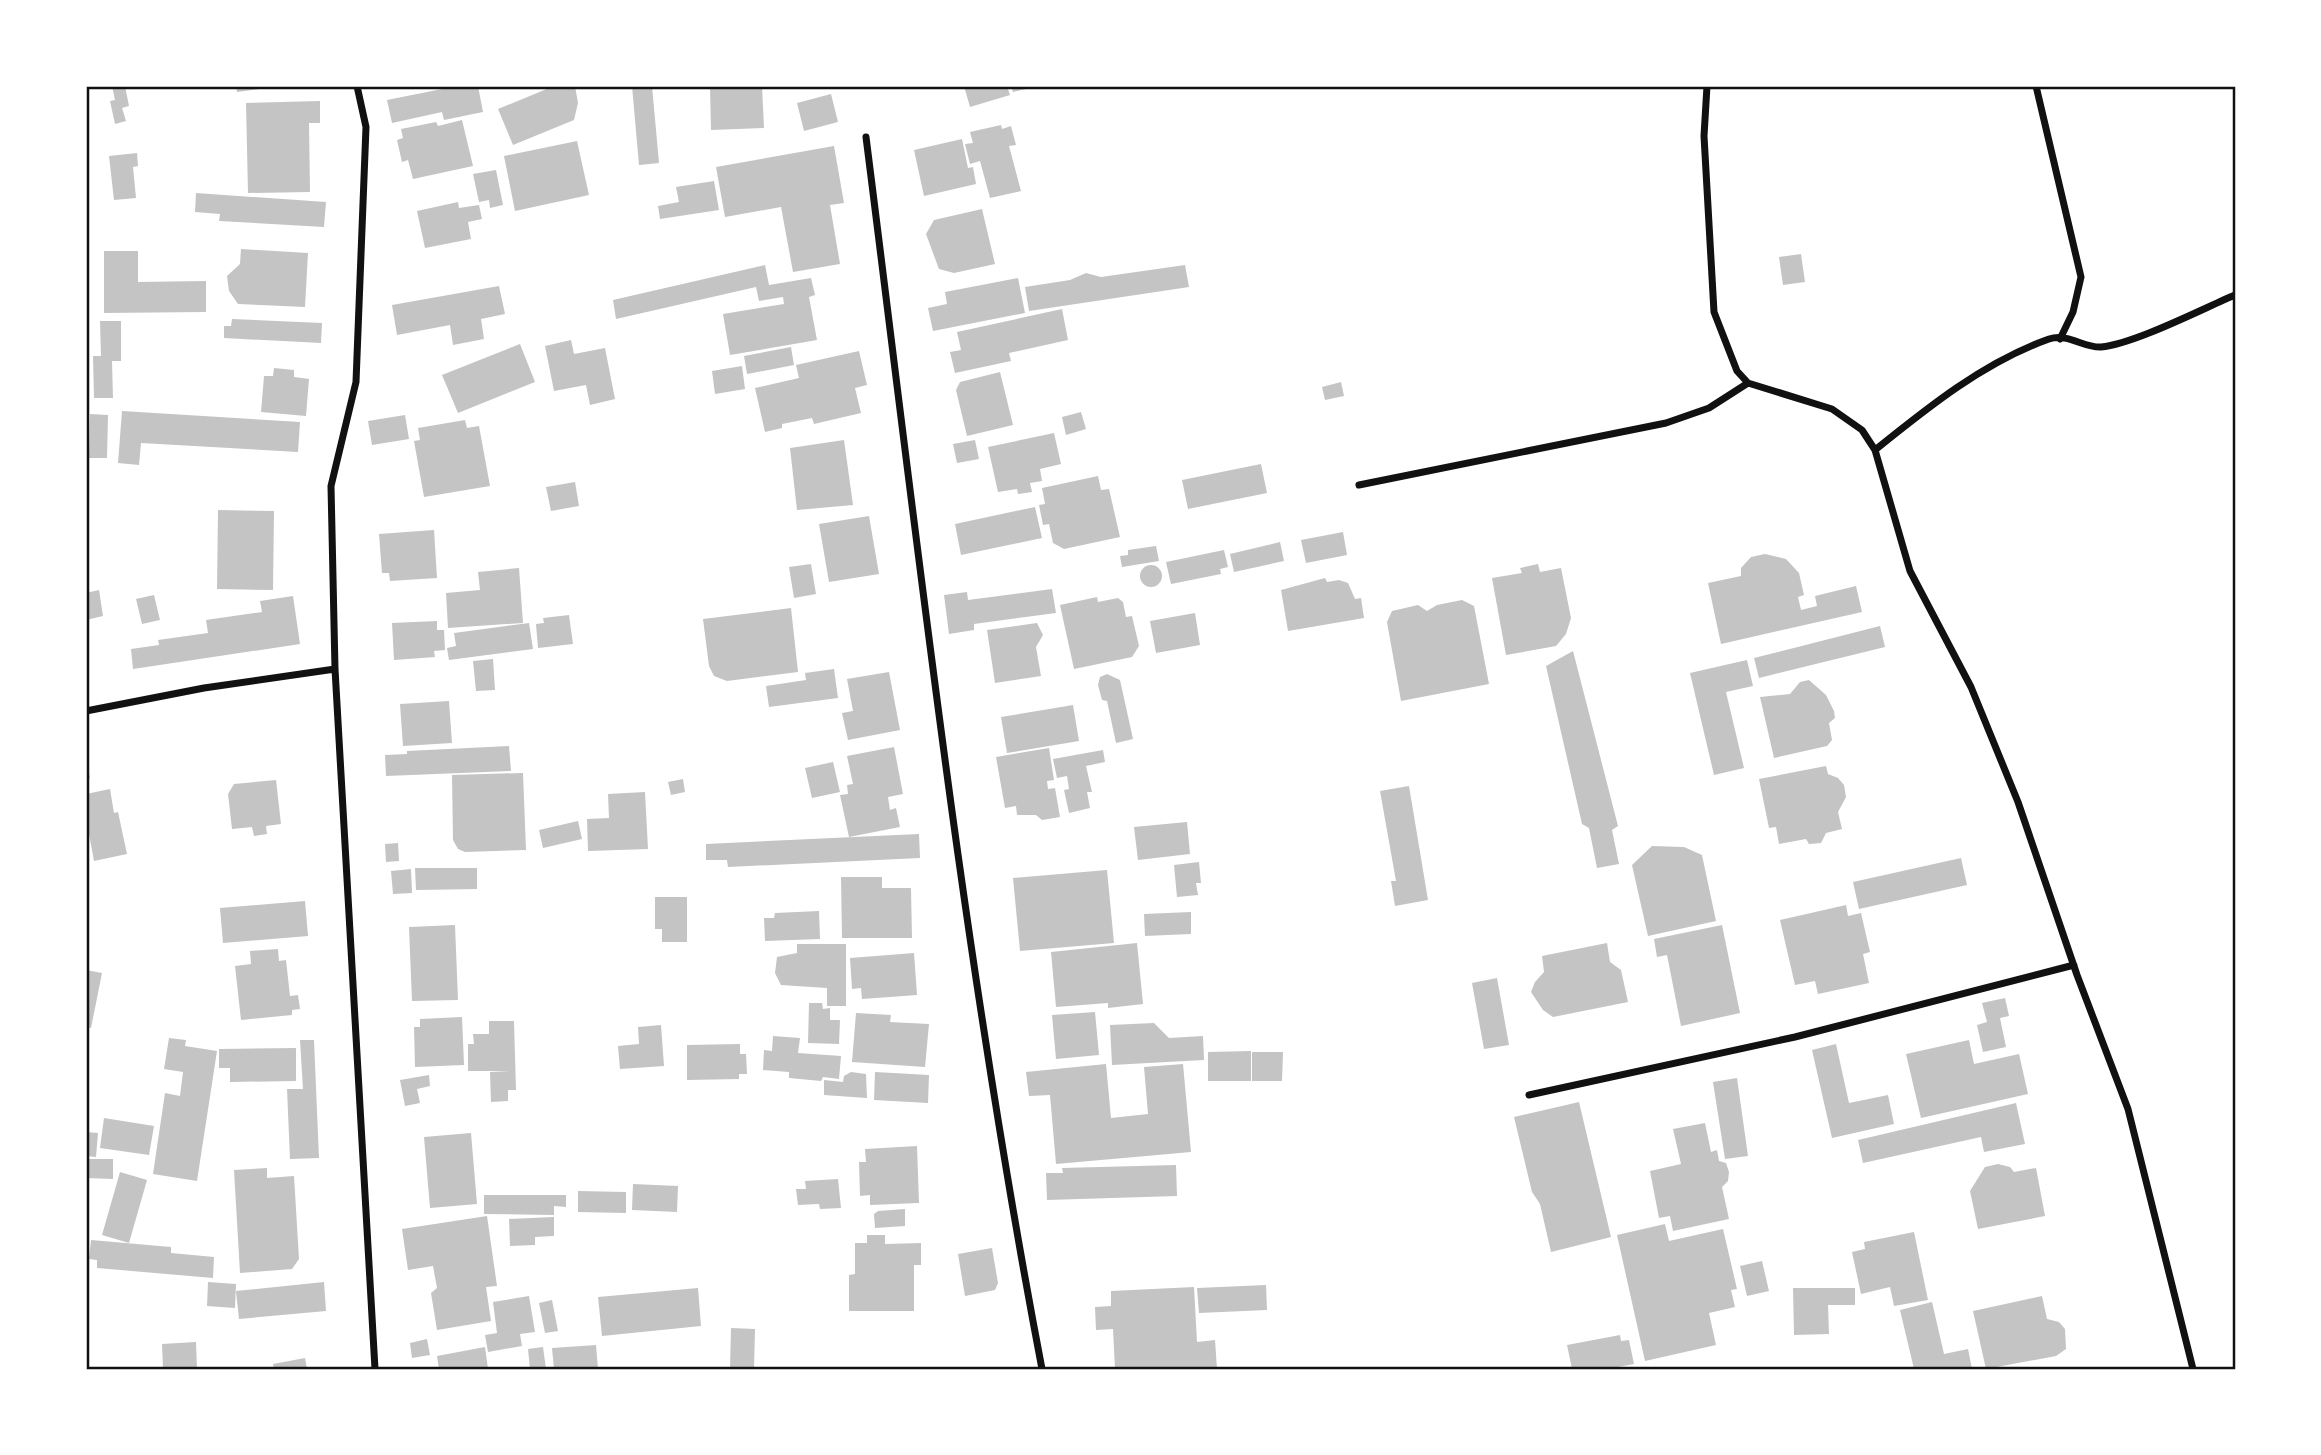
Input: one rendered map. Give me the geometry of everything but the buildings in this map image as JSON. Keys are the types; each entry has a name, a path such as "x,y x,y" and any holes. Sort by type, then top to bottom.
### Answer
{"street":[{"path":"358,86 366,127 356,382 331,486 335,669 375,1369"},
{"path":"1707,86 1704,136 1714,312 1737,371 1748,383 1832,409 1862,429 1875,450 1910,571 1970,687 2018,802 2074,965 2128,1109 2193,1369"},
{"path":"2036,86 2081,277 2073,312 2060,339"},
{"path":"866,137 963,882 1021,1258 1042,1369"},
{"path":"1875,450 1925,409 1983,372 2052,338 2099,347 2125,341 2235,295"},
{"path":"1359,485 1666,423 1709,408 1748,383"},
{"path":"86,711 204,688 335,669"},
{"path":"1529,1096 1795,1037 2074,965"}]}
